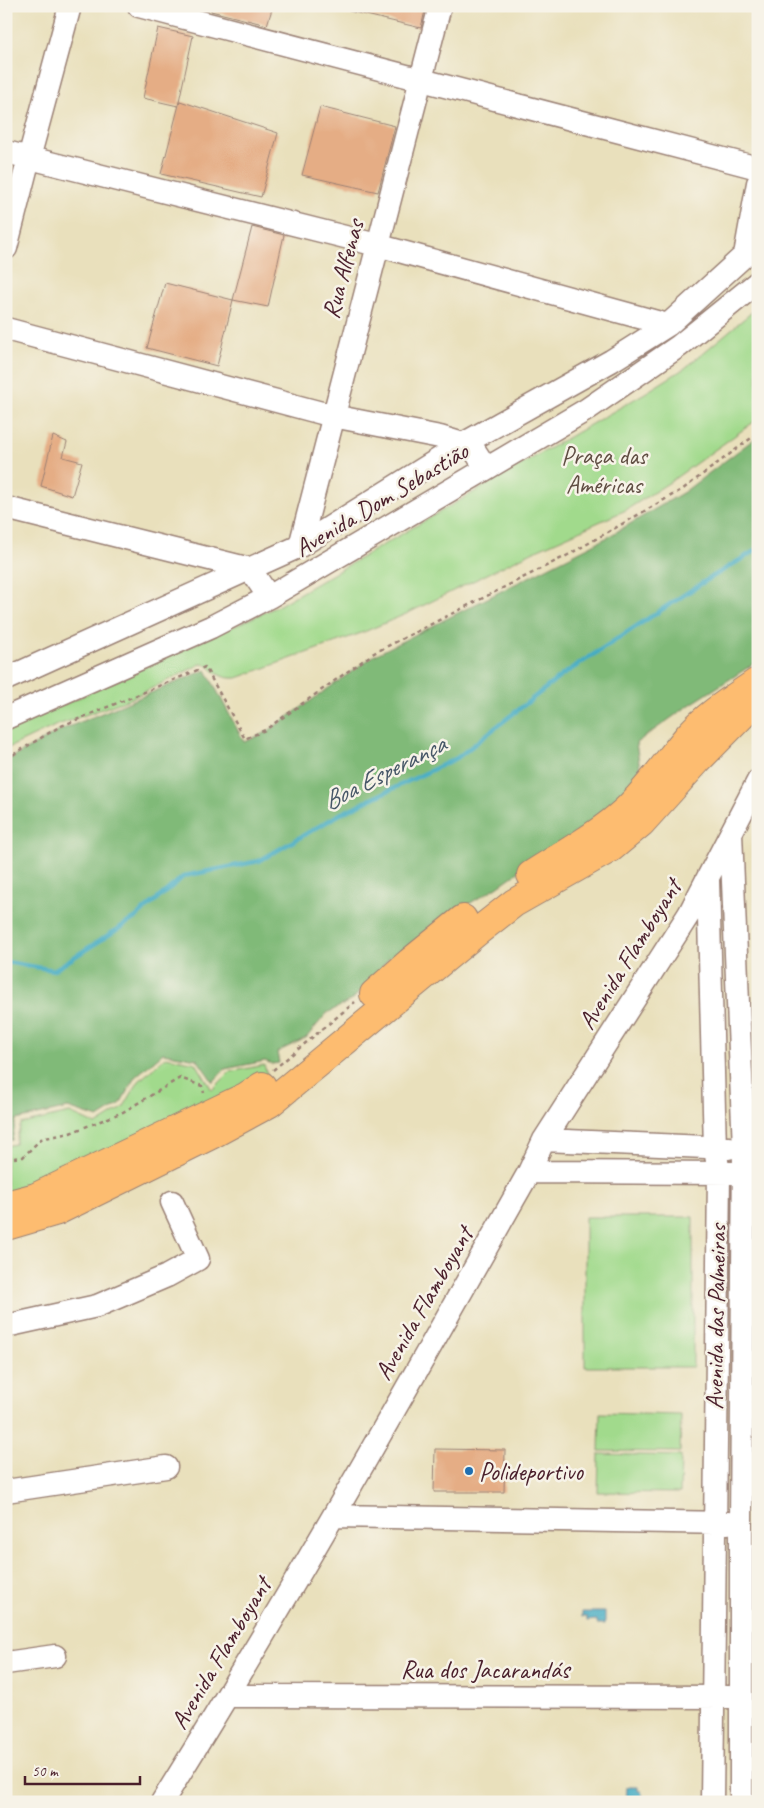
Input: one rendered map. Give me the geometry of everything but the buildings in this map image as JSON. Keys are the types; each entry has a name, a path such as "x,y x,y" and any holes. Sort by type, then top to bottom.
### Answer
{"main road":[{"path":"6,1205 36,1197 245,1097 297,1064 410,962 468,916 606,828 628,808 692,732 724,705 758,681"},
{"path":"6,1226 57,1211 211,1135 270,1103 514,903 586,863 618,842 641,823 697,761 758,699"}],"street":[{"path":"6,248 28,158 70,6"},
{"path":"139,6 758,168"},
{"name":"Rua Alfenas","path":"300,546 440,6"},
{"path":"6,152 377,244 668,324"},
{"path":"751,251 758,184"},
{"name":"Avenida Dom Sebastião","path":"6,679 300,546 463,444 611,361 668,324 751,251"},
{"name":"Avenida Dom Sebastião","path":"6,718 211,627 269,597 586,410 679,346 758,282"},
{"path":"6,329 333,416 440,437 463,444 473,448 478,473"},
{"path":"6,508 250,569 269,597"},
{"name":"Avenida Flamboyant","path":"162,1802 228,1696 334,1516 530,1172 544,1140 689,914 758,782"},
{"name":"Avenida das Palmeiras","path":"731,832 751,1148 741,1523 741,1802"},
{"name":"Avenida das Palmeiras","path":"708,875 715,1149 719,1173 712,1802"},
{"path":"544,1140 715,1149 751,1148"},
{"path":"530,1172 751,1173"},
{"path":"6,1326 97,1306 167,1276 198,1259 172,1202"},
{"path":"6,1491 166,1467"},
{"path":"334,1516 741,1523"},
{"path":"6,1663 55,1656"},
{"name":"Rua dos Jacarandás","path":"228,1696 742,1696"}],"path":[{"path":"6,759 59,728 205,668 245,739 265,730 374,653 568,555 683,489 758,433"},
{"path":"6,1159 23,1157 41,1139 70,1133 123,1112 180,1078 202,1086 204,1097"}],"green space":[{"name":"Praça das Américas","path":"758,307 758,419 670,482 626,510 534,551 406,614 364,632 237,678 224,677 207,665 201,664 130,699 55,726 6,749 6,731 276,607 645,393 685,368"},
{"path":"758,436 758,661 688,706 636,743 641,775 611,811 462,908 421,939 389,958 352,1000 327,1013 306,1038 277,1052 279,1063 272,1064 265,1061 225,1069 213,1082 197,1059 163,1053 135,1077 120,1104 98,1118 68,1108 16,1120 12,1140 6,1141 6,761 61,730 206,670 244,742 267,732 375,655 606,538 684,492"},
{"path":"166,1057 196,1063 212,1090 230,1072 264,1065 267,1074 6,1198 6,1146 15,1144 21,1124 70,1113 96,1125 123,1108 139,1081"},
{"path":"585,1217 693,1217 693,1367 585,1367"},
{"path":"600,1413 681,1415 680,1452 599,1451"},
{"path":"599,1454 681,1456 680,1493 598,1492"}],"water":[{"path":"582,1612 605,1612 605,1624 597,1624 597,1620 587,1621 587,1617 582,1617"},
{"path":"627,1787 638,1787 638,1791 641,1791 643,1797 640,1799 632,1798 632,1802 626,1802"}],"waterway":[{"name":"Boa Esperança","path":"6,962 54,970 135,918 184,876 259,861 342,813 457,758 561,676 699,585 758,549"}],"place":[{"name":"Polideportivo","path":"469,1471"}]}
